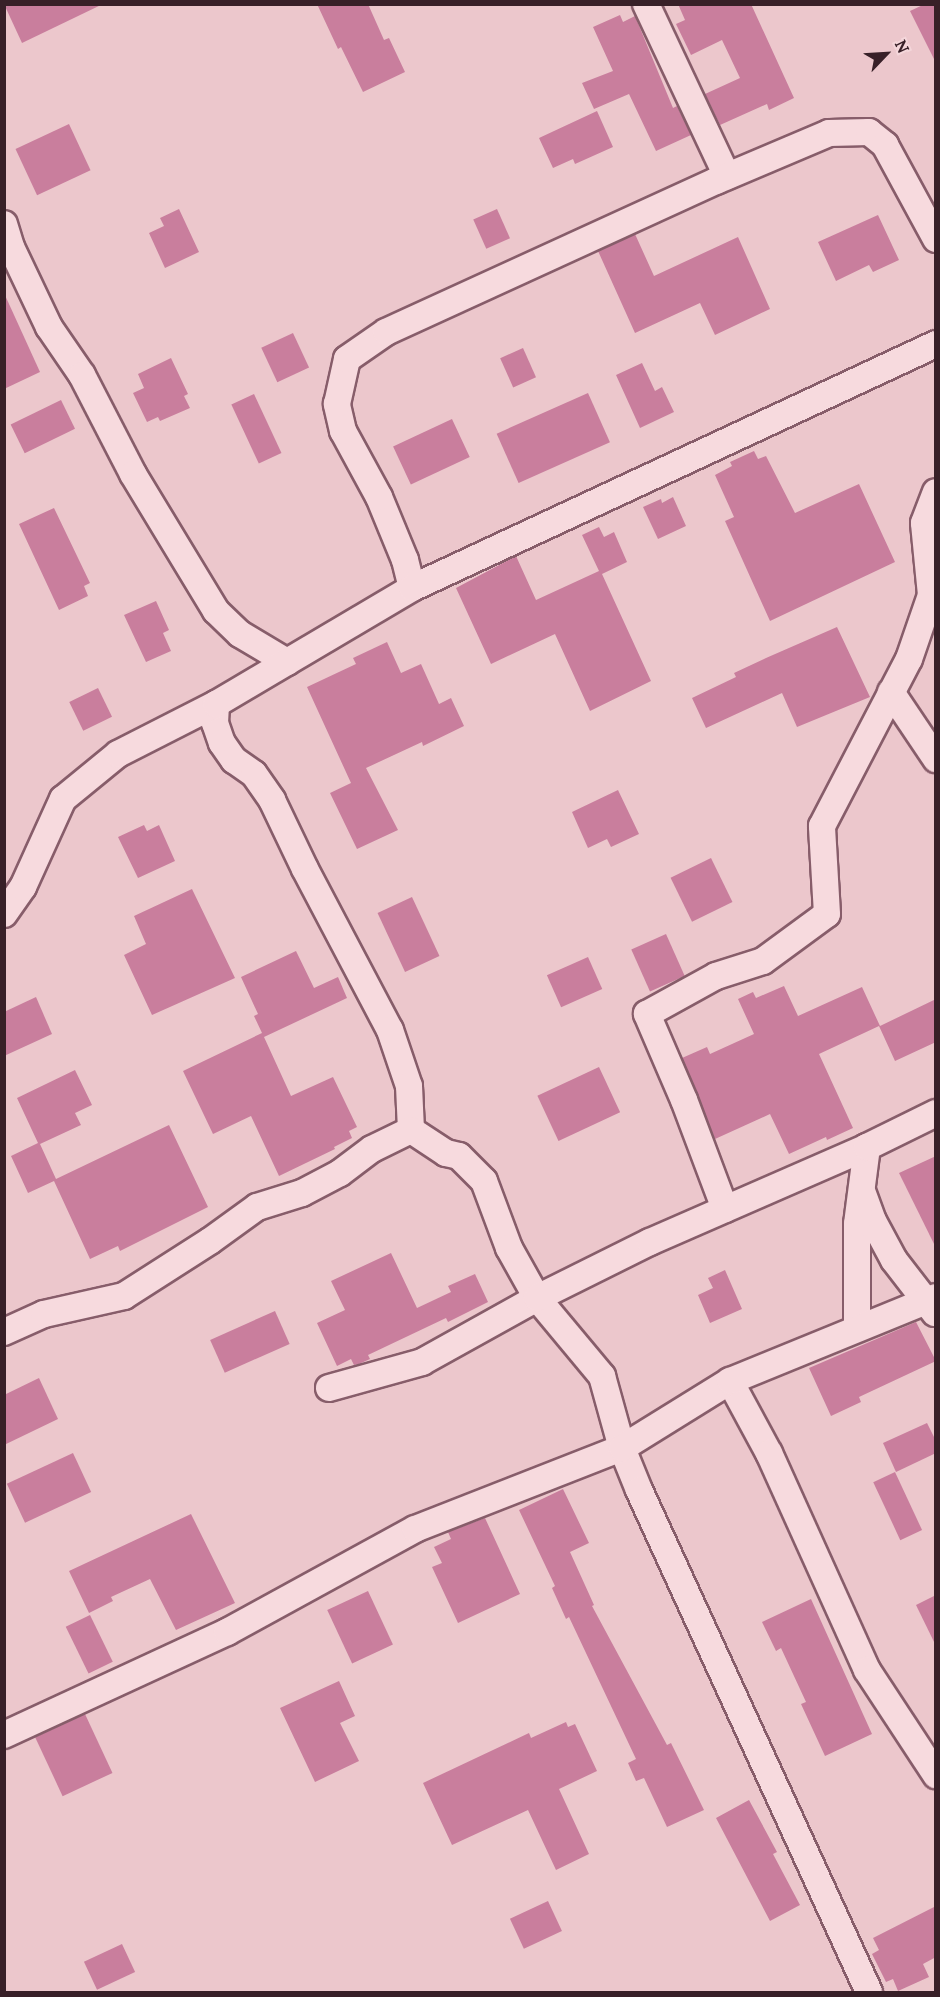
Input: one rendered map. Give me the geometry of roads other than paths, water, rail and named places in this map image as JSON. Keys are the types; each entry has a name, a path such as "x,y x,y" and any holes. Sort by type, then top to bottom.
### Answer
{"street":[{"path":"646,4 727,176"},
{"path":"412,588 405,560 379,497 343,431 337,404 347,359 387,332 727,176 829,133 869,132 885,145 927,201 936,239"},
{"path":"4,224 11,247 49,327 82,375 133,474 216,611 240,634 287,662"},
{"path":"4,914 23,887 63,799 118,754 216,704 412,588 936,344"},
{"path":"725,1209 684,1100 647,1014 716,976 763,961 827,914 822,826 909,659 931,595 924,523 936,492"},
{"path":"891,692 936,759"},
{"path":"216,704 215,723 222,743 234,760 254,774 272,800 305,869 390,1030 409,1086 411,1130"},
{"path":"328,1388 422,1362 537,1298 725,1209 867,1147 936,1113"},
{"path":"411,1130 446,1153 459,1156 484,1181 509,1248 537,1298 602,1376 621,1448 869,1992"},
{"path":"4,1332 44,1314 124,1296 210,1241 257,1207 302,1193 340,1173 372,1149 411,1130"},
{"path":"857,1328 857,1224 867,1147"},
{"path":"4,1735 227,1632 415,1529 621,1448 730,1381 857,1328 932,1304 894,1260 873,1221 861,1187"},
{"path":"730,1381 769,1454 867,1670 936,1775"},
{"path":"841,1931 850,1980 849,1992"}]}
